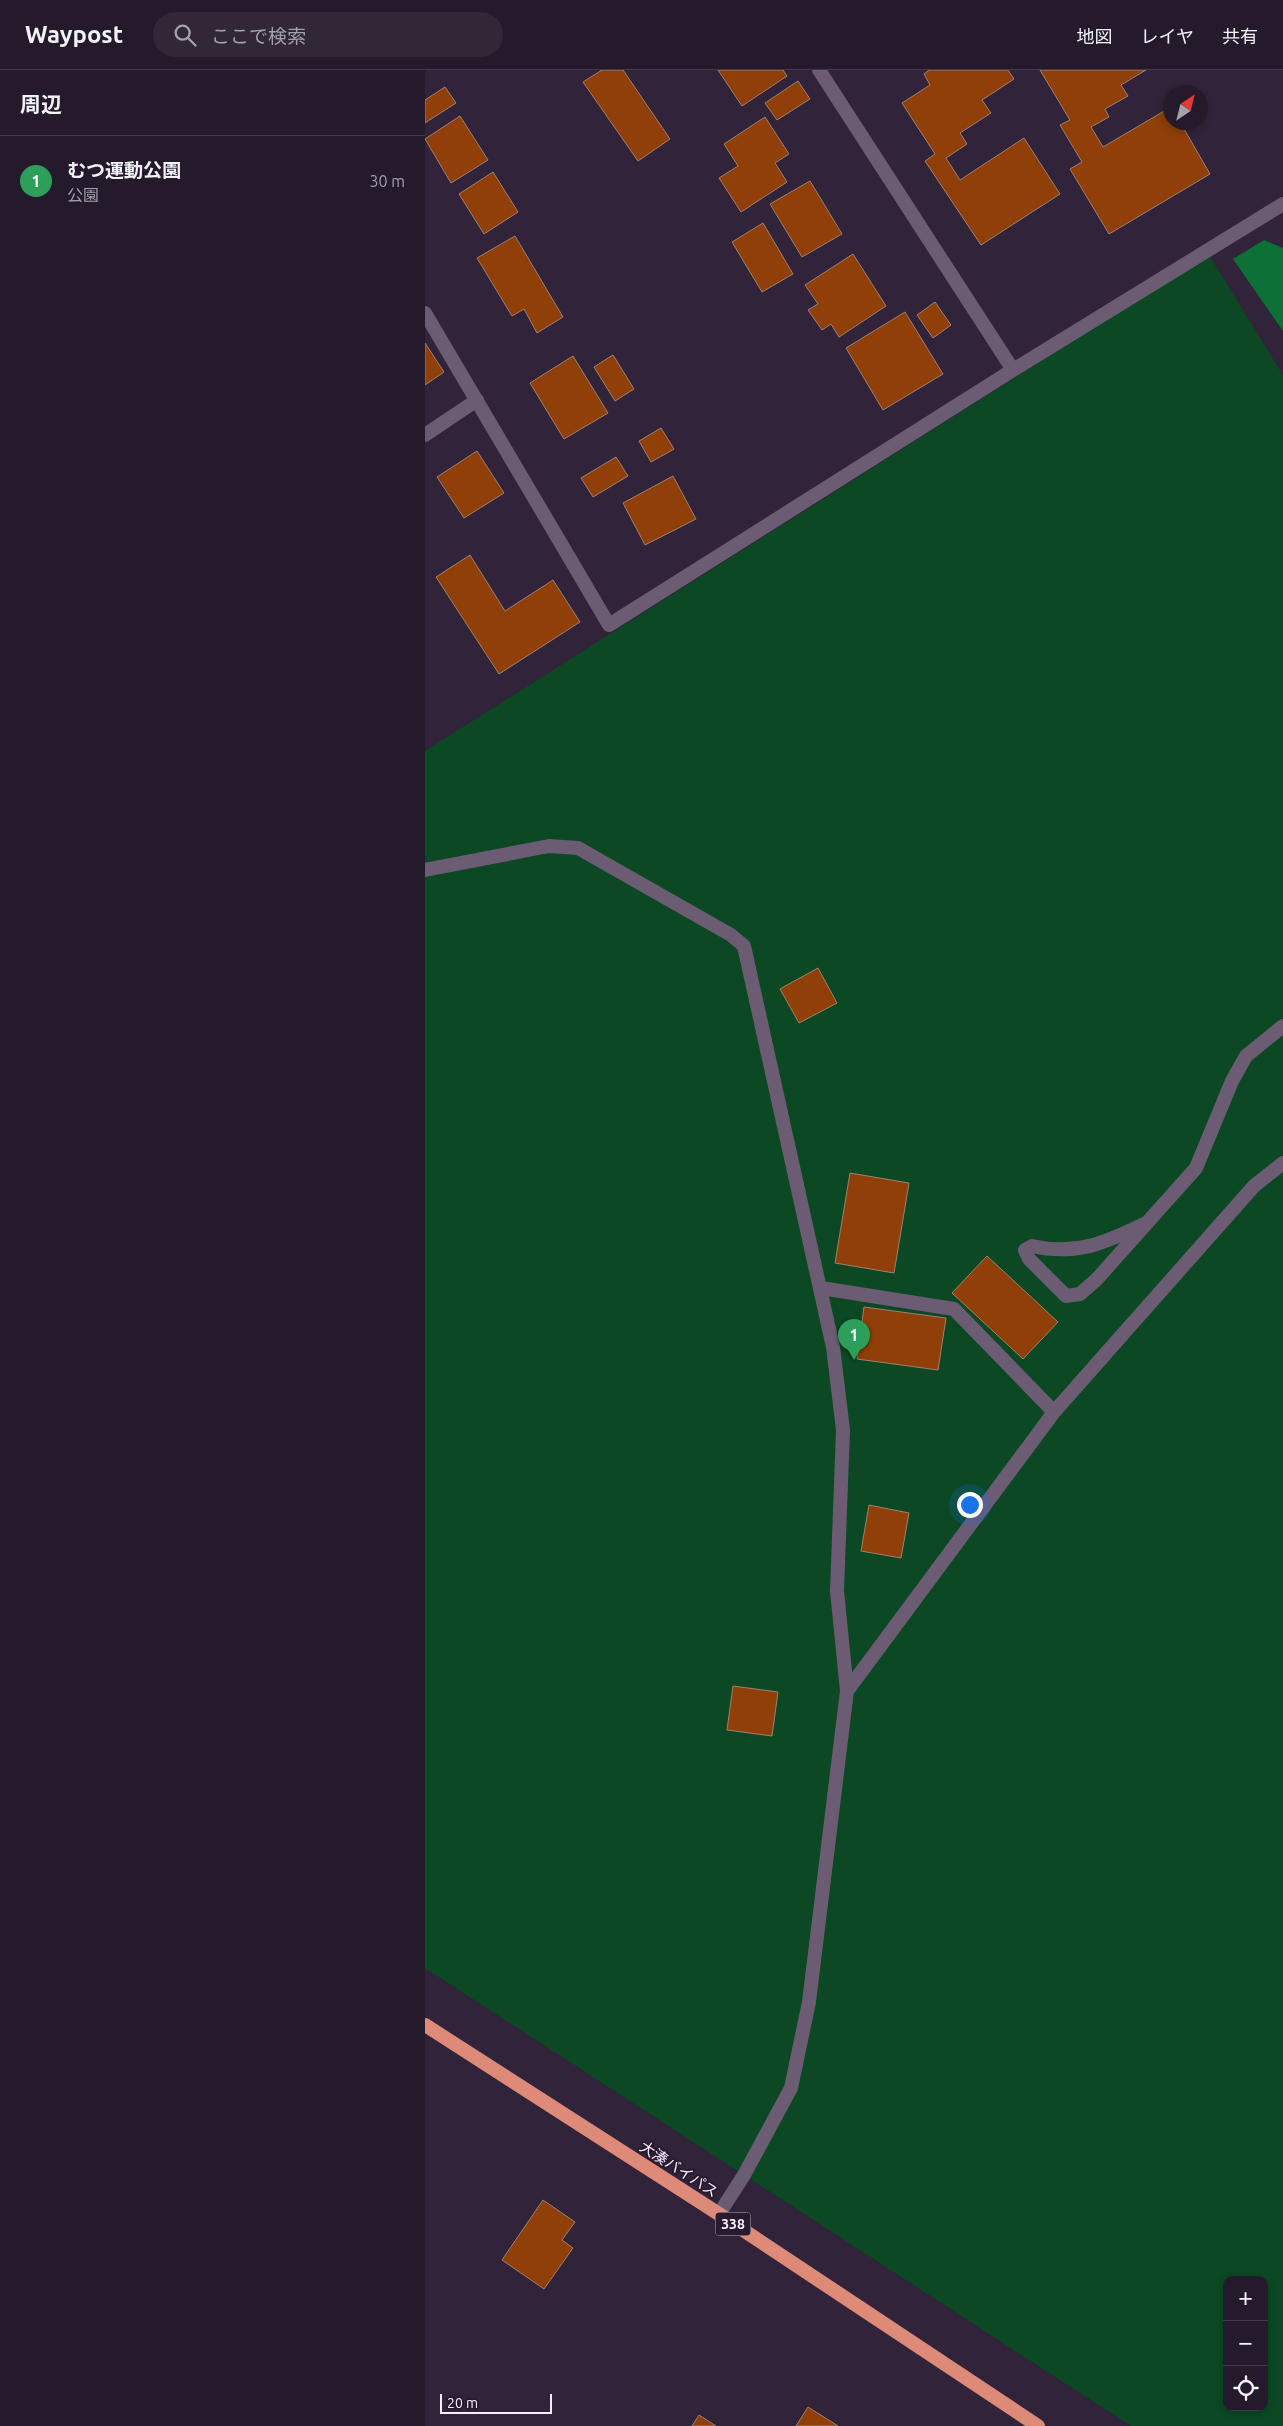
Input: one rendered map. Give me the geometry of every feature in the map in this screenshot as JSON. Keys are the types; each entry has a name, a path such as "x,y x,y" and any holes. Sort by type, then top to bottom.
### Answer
{"highway":[{"name":"大湊バイパス","path":"425,2025 719,2214 1038,2426"}],"street":[{"path":"819,70 1013,370"},
{"path":"425,313 609,625 1013,370 1283,204"},
{"path":"425,435 477,400"},
{"path":"425,870 549,846 578,848 731,935 744,946 821,1288 833,1347 843,1430 837,1591 847,1691 809,2002 791,2088 744,2175 719,2214"},
{"path":"1144,1224 1107,1242 1079,1250 1050,1250 1032,1246 1025,1250 1029,1259 1066,1296 1080,1294 1097,1279 1144,1224 1196,1168 1231,1081 1247,1056 1283,1026"},
{"path":"847,1691 1054,1412 1255,1186 1283,1163"},
{"path":"821,1288 954,1309 1054,1412"}],"green space":[{"path":"1264,240 1283,248 1283,331 1233,259"},
{"path":"1209,255 1283,375 1283,2426 1131,2426 425,1968 425,751"}],"building":[{"path":"602,70 623,70 670,139 638,161 583,82"},
{"path":"718,70 783,70 787,76 742,106"},
{"path":"929,70 1008,70 1014,79 982,100 991,113 960,133 967,144 946,158 960,180 1024,138 1060,194 981,245 925,161 935,154 902,103 930,85 924,74"},
{"path":"1040,70 1146,70 1121,85 1128,96 1105,109 1109,117 1091,127 1103,147 1163,112 1163,130 1185,130 1210,174 1109,234 1070,169 1082,162 1060,125 1070,120"},
{"path":"798,81 810,99 777,120 765,103"},
{"path":"445,87 456,103 425,123 425,100"},
{"path":"460,116 488,160 451,183 425,139"},
{"path":"765,117 789,154 775,163 787,182 741,212 719,178 738,166 724,144"},
{"path":"493,172 518,212 484,234 459,194"},
{"path":"810,181 842,234 802,257 770,204"},
{"path":"763,223 793,274 762,292 732,242"},
{"path":"515,236 563,317 537,333 524,309 512,316 477,258"},
{"path":"853,254 886,306 839,337 831,324 822,330 808,310 818,304 805,285"},
{"path":"935,302 951,325 933,338 917,315"},
{"path":"905,312 943,374 883,410 846,348"},
{"path":"425,343 444,372 425,385"},
{"path":"613,355 634,389 615,401 594,367"},
{"path":"573,356 608,413 564,439 530,383"},
{"path":"661,428 674,449 651,462 639,441"},
{"path":"477,451 504,493 464,518 437,477"},
{"path":"616,457 628,476 593,497 581,478"},
{"path":"673,476 696,519 645,545 623,503"},
{"path":"470,555 505,611 553,580 580,622 499,674 436,577"},
{"path":"818,968 837,1003 799,1023 780,989"},
{"path":"850,1173 909,1183 894,1273 835,1263"},
{"path":"987,1256 1058,1322 1023,1359 952,1293"},
{"path":"864,1307 946,1318 938,1370 857,1359"},
{"path":"869,1505 909,1513 901,1558 861,1551"},
{"path":"733,1686 778,1692 772,1736 727,1730"},
{"path":"543,2200 575,2222 562,2240 573,2248 544,2289 502,2260"},
{"path":"808,2407 838,2426 796,2426"},
{"path":"699,2415 716,2426 692,2426"}],"place":[{"name":"むつ運動公園","path":"854,1360"}]}
